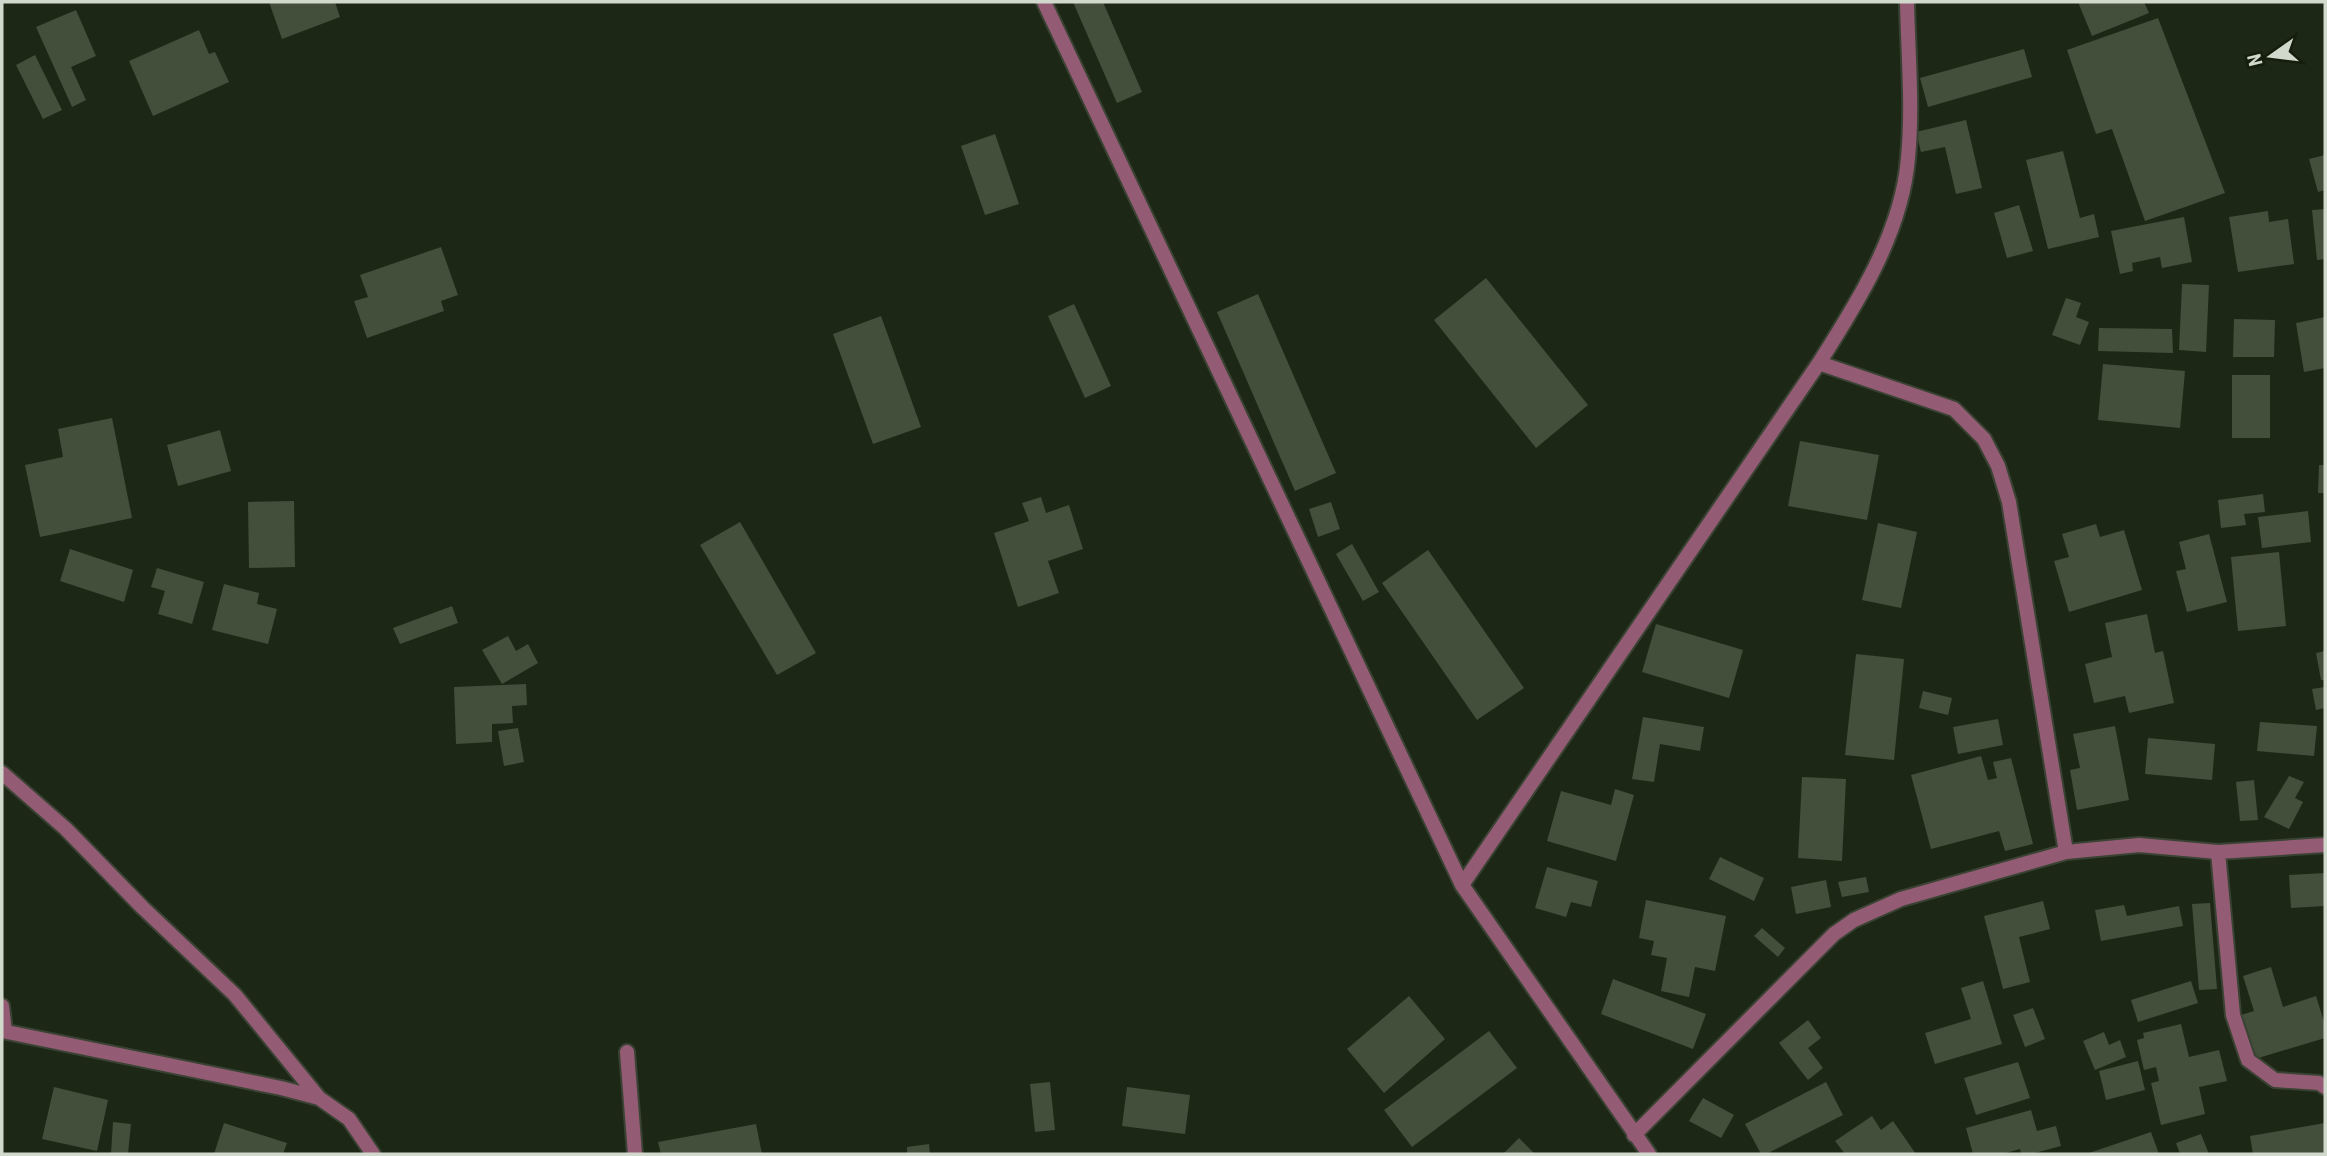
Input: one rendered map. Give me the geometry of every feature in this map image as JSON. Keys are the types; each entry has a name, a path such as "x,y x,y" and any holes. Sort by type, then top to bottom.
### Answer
{"street":[{"path":"1044,2 1462,885 1649,1154"},
{"path":"1462,885 1819,363 1850,314 1882,251 1899,203 1908,159 1907,2"},
{"path":"1819,363 1954,409 1983,439 1998,466 2009,502 2066,852"},
{"path":"2,773 66,829 234,995 319,1098 348,1119 373,1154"},
{"path":"1634,1135 1834,934 1854,920 1901,899 2066,852 2139,845 2218,852 2325,845"},
{"path":"2218,852 2233,1015 2248,1060 2275,1080 2319,1083 2325,1087"},
{"path":"2,1006 3,1031 281,1087 319,1098"},
{"path":"627,1052 635,1154"}],"building":[{"path":"269,2 335,2 340,17 282,39"},
{"path":"1073,2 1103,2 1142,92 1117,103"},
{"path":"2078,2 2144,2 2149,13 2092,36"},
{"path":"76,10 96,56 71,67 86,100 72,107 36,27"},
{"path":"2158,18 2225,193 2145,221 2112,129 2096,134 2067,50"},
{"path":"199,30 209,54 215,52 229,82 153,116 129,61"},
{"path":"2024,49 2032,77 1928,107 1920,78"},
{"path":"35,55 62,110 43,119 16,65"},
{"path":"1966,120 1982,188 1956,194 1945,147 1921,152 1916,132"},
{"path":"995,134 1019,204 985,215 961,146"},
{"path":"2063,151 2080,218 2094,214 2099,237 2048,249 2026,160"},
{"path":"2325,155 2325,190 2318,192 2309,159"},
{"path":"2019,205 2033,251 2007,258 1994,213"},
{"path":"2325,209 2325,259 2317,260 2312,210"},
{"path":"2268,211 2269,222 2288,219 2294,264 2238,272 2229,217"},
{"path":"2184,217 2192,262 2162,268 2160,257 2132,263 2133,271 2120,274 2111,231"},
{"path":"441,247 458,295 441,301 444,311 367,338 354,301 368,297 360,275"},
{"path":"1486,278 1588,405 1536,448 1434,320"},
{"path":"2182,284 2209,285 2206,352 2179,350"},
{"path":"1258,294 1336,473 1295,491 1217,312"},
{"path":"2066,298 2081,303 2076,317 2089,322 2080,345 2052,335"},
{"path":"1074,304 1111,386 1085,398 1048,316"},
{"path":"881,316 921,427 873,444 833,334"},
{"path":"2325,317 2325,368 2304,372 2296,323"},
{"path":"2234,319 2275,320 2274,357 2233,357"},
{"path":"2099,328 2172,329 2173,353 2098,351"},
{"path":"2103,364 2185,371 2180,428 2098,420"},
{"path":"2232,375 2270,375 2270,438 2232,438"},
{"path":"112,418 132,518 40,537 25,465 63,457 58,429"},
{"path":"220,430 231,471 178,486 167,445"},
{"path":"1800,441 1879,455 1867,520 1788,506"},
{"path":"2319,465 2325,465 2325,493 2318,493"},
{"path":"2263,494 2265,512 2244,514 2246,525 2221,528 2218,500"},
{"path":"1041,497 1046,513 1069,505 1083,549 1048,561 1059,593 1018,607 994,533 1029,521 1022,503"},
{"path":"294,501 295,567 249,568 248,502"},
{"path":"1331,502 1340,529 1318,537 1309,509"},
{"path":"2308,511 2311,542 2262,548 2258,517"},
{"path":"740,522 816,653 777,675 700,545"},
{"path":"1878,523 1917,532 1901,608 1862,600"},
{"path":"2096,524 2100,537 2124,530 2142,590 2069,612 2054,561 2069,557 2062,534"},
{"path":"2209,534 2227,602 2187,612 2176,571 2186,569 2179,542"},
{"path":"1352,544 1379,592 1363,601 1336,554"},
{"path":"70,549 133,570 124,602 60,581"},
{"path":"1428,550 1524,688 1477,720 1382,583"},
{"path":"2279,552 2286,626 2238,631 2231,557"},
{"path":"157,568 204,582 192,624 158,614 165,591 151,587"},
{"path":"224,584 259,593 257,604 277,609 268,644 212,630"},
{"path":"452,606 458,623 400,644 393,628"},
{"path":"2147,614 2155,653 2163,651 2174,703 2129,713 2125,696 2094,703 2085,664 2112,657 2105,623"},
{"path":"1656,624 1743,650 1729,698 1642,672"},
{"path":"508,636 516,651 528,644 538,663 502,684 482,650"},
{"path":"2325,651 2325,680 2321,680 2316,653"},
{"path":"1856,654 1904,659 1894,760 1845,755"},
{"path":"526,684 527,705 512,706 513,723 492,724 492,742 456,744 454,687"},
{"path":"2325,687 2325,708 2316,710 2312,689"},
{"path":"1923,691 1952,698 1948,715 1919,708"},
{"path":"1643,717 1704,727 1700,751 1660,744 1654,782 1632,779"},
{"path":"1998,719 2003,745 1958,754 1953,727"},
{"path":"2260,722 2317,726 2314,756 2257,751"},
{"path":"2115,726 2129,800 2077,810 2070,770 2080,768 2073,734"},
{"path":"518,728 524,762 504,766 498,731"},
{"path":"2148,738 2215,744 2212,780 2145,774"},
{"path":"1981,756 1988,780 1997,778 1993,762 2011,758 2033,844 2005,851 1999,831 1931,849 1911,775"},
{"path":"2289,776 2304,782 2295,798 2303,802 2289,829 2264,817"},
{"path":"1802,777 1846,779 1842,861 1798,858"},
{"path":"2254,780 2258,820 2240,821 2236,782"},
{"path":"1615,789 1634,795 1616,861 1547,841 1561,791 1611,805"},
{"path":"1720,857 1764,878 1754,901 1709,879"},
{"path":"1547,867 1598,881 1591,907 1571,902 1566,917 1535,908"},
{"path":"2325,873 2325,906 2291,908 2289,875"},
{"path":"1866,877 1869,892 1842,897 1838,882"},
{"path":"1826,880 1831,907 1796,914 1791,887"},
{"path":"1646,900 1726,916 1715,971 1695,967 1689,997 1661,991 1667,958 1651,955 1654,941 1639,938"},
{"path":"2043,901 2050,929 2019,937 2030,982 2003,989 1984,916"},
{"path":"2210,903 2217,989 2199,990 2192,904"},
{"path":"2124,905 2127,916 2179,906 2183,926 2101,941 2095,910"},
{"path":"1762,928 1785,948 1778,957 1754,936"},
{"path":"2271,967 2283,1007 2316,996 2325,1025 2325,1038 2255,1059 2241,1015 2254,1011 2243,976"},
{"path":"1613,979 1706,1014 1693,1049 1601,1014"},
{"path":"1983,981 2002,1044 1935,1064 1925,1033 1971,1019 1961,988"},
{"path":"2191,981 2198,1003 2138,1022 2131,1000"},
{"path":"1409,996 1445,1039 1384,1093 1347,1049"},
{"path":"2033,1008 2045,1039 2025,1047 2013,1015"},
{"path":"1808,1020 1821,1038 1808,1048 1823,1068 1808,1080 1779,1043"},
{"path":"2181,1024 2189,1057 2219,1050 2227,1081 2199,1087 2205,1114 2161,1125 2151,1083 2159,1081 2156,1067 2144,1070 2137,1040 2144,1038 2143,1033"},
{"path":"1489,1031 1517,1068 1412,1147 1384,1110"},
{"path":"2104,1032 2109,1045 2120,1040 2126,1057 2095,1070 2083,1041"},
{"path":"2138,1061 2145,1090 2106,1100 2099,1071"},
{"path":"2018,1062 2030,1098 1976,1115 1964,1078"},
{"path":"1050,1082 1055,1130 1035,1132 1030,1084"},
{"path":"1826,1082 1843,1115 1766,1154 1761,1154 1745,1124"},
{"path":"54,1087 108,1100 97,1151 42,1139"},
{"path":"1127,1087 1190,1095 1185,1134 1122,1126"},
{"path":"1703,1098 1734,1115 1721,1138 1689,1121"},
{"path":"2031,1110 2037,1131 2056,1126 2061,1146 2031,1154 2021,1154 2020,1149 2002,1154 1973,1154 1966,1128"},
{"path":"1872,1116 1881,1130 1893,1121 1916,1154 1845,1154 1835,1141"},
{"path":"113,1122 131,1124 128,1154 111,1154"},
{"path":"224,1123 287,1143 283,1154 214,1154"},
{"path":"2325,1123 2325,1154 2253,1154 2250,1136"},
{"path":"756,1124 762,1154 661,1154 658,1142"},
{"path":"2151,1132 2159,1154 2086,1154"},
{"path":"2201,1134 2209,1154 2180,1154 2176,1143"},
{"path":"1519,1138 1535,1154 1503,1154"},
{"path":"929,1144 930,1154 907,1154 907,1147"}]}
